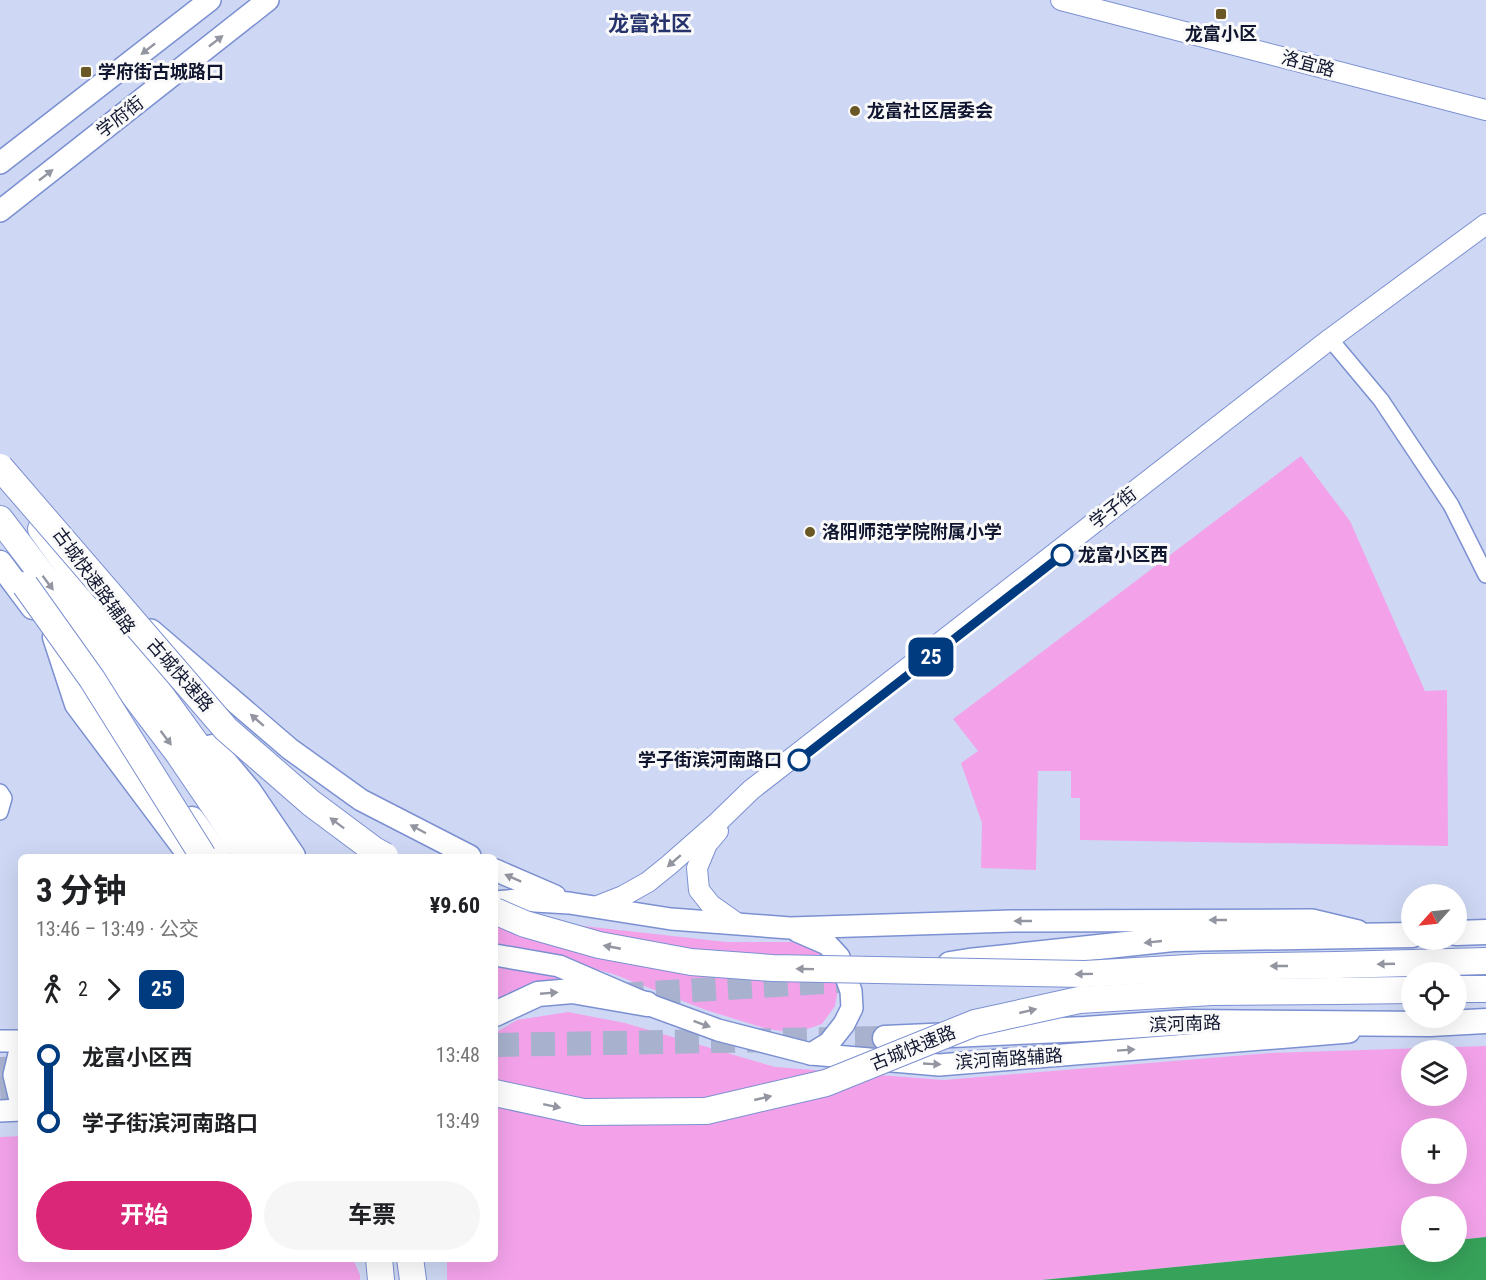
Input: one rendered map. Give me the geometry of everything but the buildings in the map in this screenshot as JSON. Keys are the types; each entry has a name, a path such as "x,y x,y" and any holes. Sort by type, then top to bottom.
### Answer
{"highway":[{"name":"古城快速路","path":"0,467 226,729 311,803 381,854"},
{"path":"0,473 234,796 272,854"},
{"path":"0,519 178,753 247,854"},
{"path":"0,541 25,585 92,679 202,854"},
{"path":"498,911 525,924 599,945 691,962 772,968 1085,974 1205,967 1486,961"},
{"path":"1467,989 1486,989"},
{"name":"古城快速路","path":"498,1094 583,1112 706,1111 826,1083 975,1023 1079,1000 1212,992 1401,990"}],"main road":[{"name":"学府街","path":"0,164 210,0"},
{"name":"学府街","path":"0,211 268,0"},
{"name":"古城快速路辅路","path":"0,452 100,588 216,753 249,791 292,854"},
{"path":"0,563 218,854"},
{"path":"100,588 290,749 361,800 466,854"},
{"path":"55,637 77,704 190,854"},
{"path":"498,871 569,903"},
{"path":"498,902 518,900 569,903 671,919 790,928 1012,921 1312,920 1380,936"},
{"path":"790,928 827,944 839,957 851,991 852,1008 844,1024 829,1043 811,1054"},
{"path":"1467,933 1486,932"},
{"path":"875,978 969,961 1173,939 1401,935"},
{"name":"滨河南路辅路","path":"498,956 559,966 647,1004 718,1030 811,1054 939,1065 1297,1038 1401,1027"},
{"path":"498,1013 538,994 572,991 647,1004"},
{"name":"滨河南路","path":"1467,1022 1486,1021"},
{"name":"滨河南路","path":"885,1038 1186,1022 1401,1024"},
{"path":"0,1041 18,1041"},
{"path":"18,1058 14,1075 18,1092"},
{"path":"0,1110 18,1110"}],"street":[{"name":"洛宜路","path":"1061,0 1486,110"},
{"name":"洛宜路","path":"1104,0 1486,99"},
{"name":"学子街","path":"720,824 755,794 1332,342 1486,224"},
{"name":"学子街","path":"1332,342 1486,231"},
{"path":"1332,342 1381,400 1445,496 1486,575"},
{"path":"0,792 4,798 0,812"},
{"path":"596,907 648,882 720,824"},
{"path":"720,824 707,844 697,868 699,890 711,905 738,924"}],"shaded area":[{"path":"1301,456 1350,521 1425,691 1447,690 1448,846 1080,840 1080,798 1071,798 1071,771 1038,771 1036,870 981,868 982,823 961,763 978,751 953,719"},
{"path":"498,916 726,942 792,942 821,952 838,990 835,1006 822,1024 796,1033 767,1029 706,1010 613,974 535,952 498,946"},
{"path":"498,965 583,984 555,985 512,991 498,999"},
{"path":"568,1012 625,1023 775,1067 944,1080 1270,1053 1401,1049 1401,1106 1467,1106 1467,1047 1486,1046 1486,1237 1467,1239 1467,1196 1401,1196 1401,1245 1042,1280 447,1280 447,1262 498,1262 498,1031 517,1020"},
{"path":"18,1136 18,1262 354,1262 360,1280 0,1280 0,1137"},
{"path":"1486,1237 1486,1280 1042,1280 1401,1245 1401,1262 1467,1262 1467,1239"}],"tunnel":[{"path":"620,995 854,980"},
{"path":"498,1045 885,1038"},
{"path":"0,1069 18,1068"},
{"path":"0,1088 18,1087"}],"bus line":[{"name":"25","path":"799,760 1062,555"}],"place":[{"name":"龙富小区","path":"1221,14"},
{"name":"学府街古城路口","path":"86,72"},
{"name":"龙富社区居委会","path":"855,111"},
{"name":"洛阳师范学院附属小学","path":"810,532"},
{"name":"龙富小区西","path":"1062,555"},
{"name":"学子街滨河南路口","path":"799,760"}],"district":[{"name":"龙富社区","path":"650,24"}]}
